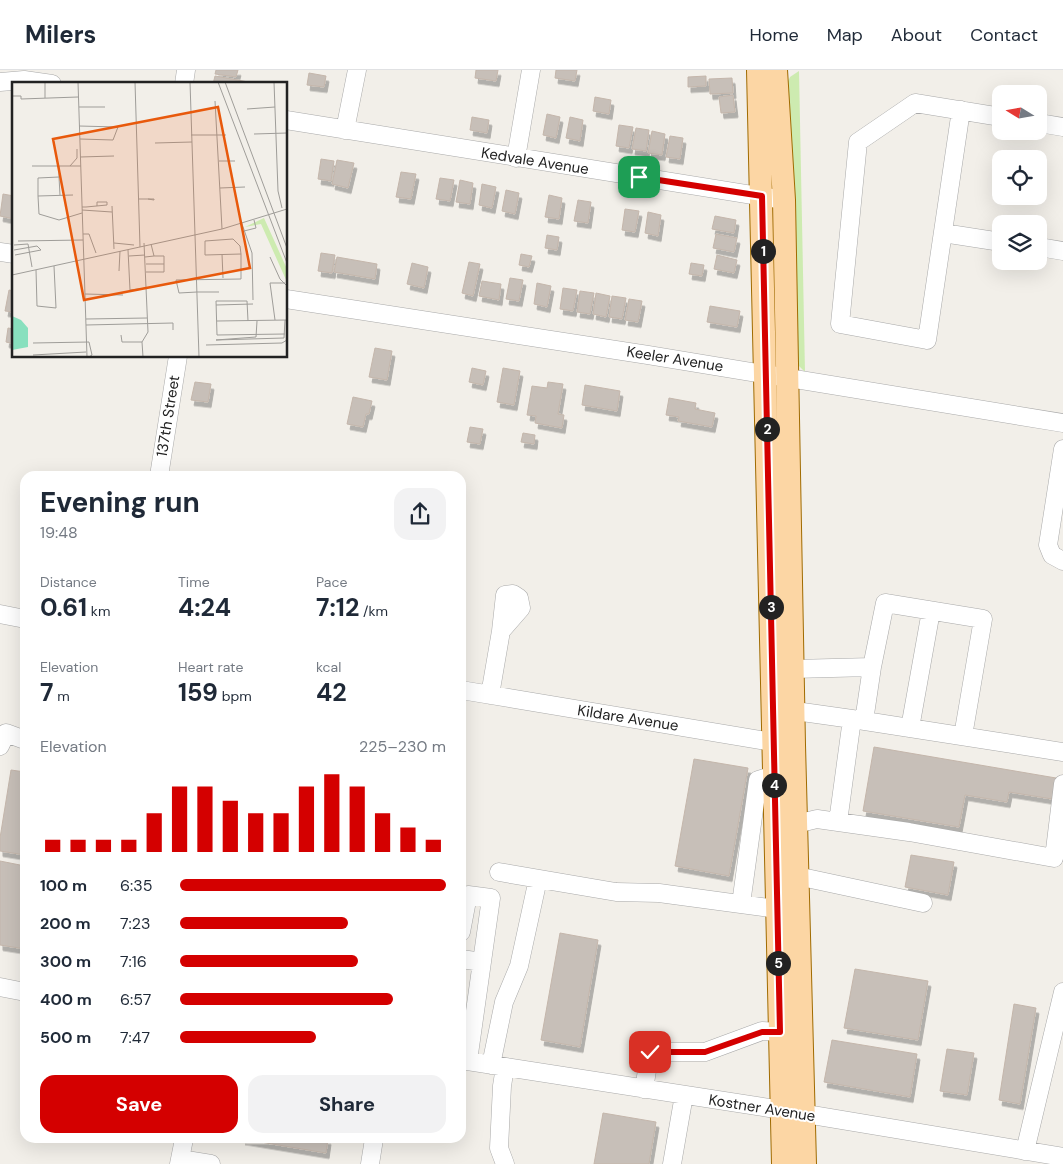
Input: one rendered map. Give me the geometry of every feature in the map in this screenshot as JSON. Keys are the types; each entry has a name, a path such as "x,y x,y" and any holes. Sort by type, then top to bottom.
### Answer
{"main road":[{"path":"758,70 773,198"},
{"path":"776,70 773,198 783,710 784,744 796,824 805,1164"},
{"path":"776,376 793,669 783,710"},
{"path":"783,1164 774,775 784,744"}],"street":[{"path":"345,130 356,70"},
{"path":"516,158 531,70"},
{"path":"0,82 24,80 38,82"},
{"path":"961,110 927,340 840,324 858,142 915,103 961,110 992,115"},
{"name":"Kedvale Avenue","path":"288,120 773,198"},
{"path":"1048,124 1063,127"},
{"path":"943,233 992,241"},
{"path":"1047,248 1063,251"},
{"name":"Keeler Avenue","path":"288,299 1063,422"},
{"name":"137th Street","path":"159,471 178,358"},
{"path":"1063,449 1048,545 1052,555 1063,560"},
{"path":"838,822 858,720 872,667 885,603 983,619 963,736"},
{"path":"910,728 932,611"},
{"path":"0,614 20,617"},
{"path":"490,695 501,631"},
{"path":"793,669 872,667"},
{"name":"Kildare Avenue","path":"466,691 784,744"},
{"path":"783,710 1063,752"},
{"path":"3,740 20,740"},
{"path":"741,904 758,780 774,775"},
{"path":"796,824 817,819 909,832 1054,858 1063,784"},
{"path":"499,872 616,892 659,893 777,909"},
{"path":"797,876 923,903"},
{"path":"505,1164 499,1148 502,1086 498,1066 504,1002 519,966 538,879"},
{"path":"466,906 468,895 491,898 466,1055"},
{"path":"466,960 482,962"},
{"path":"0,988 20,991"},
{"path":"1025,1151 1063,992"},
{"path":"644,1089 650,1052 705,1052 762,1032 780,1032"},
{"name":"Kostner Avenue","path":"466,1061 782,1110 1063,1157"},
{"path":"672,1164 684,1095"},
{"path":"180,1143 180,1161 211,1164"},
{"path":"370,1164 373,1143"}],"green space":[{"path":"799,71 805,372 797,364 785,88 790,77"}],"building":[{"path":"216,70 238,70 236,77 215,74"},
{"path":"476,70 498,70 496,81 475,78"},
{"path":"556,70 577,70 575,81 555,78"},
{"path":"309,73 326,76 324,87 307,85"},
{"path":"215,76 248,82 214,82"},
{"path":"706,76 706,86 688,87 688,77"},
{"path":"732,78 733,93 710,94 709,79"},
{"path":"733,95 735,112 721,113 719,97"},
{"path":"595,97 611,100 609,114 593,111"},
{"path":"547,114 560,117 556,138 543,135"},
{"path":"472,117 489,120 487,133 470,130"},
{"path":"570,117 583,120 580,141 566,138"},
{"path":"619,125 633,127 629,148 616,146"},
{"path":"636,128 649,130 646,151 632,149"},
{"path":"652,131 665,134 662,155 648,153"},
{"path":"670,136 683,138 680,159 666,157"},
{"path":"321,159 334,161 331,181 318,179"},
{"path":"337,160 354,163 348,188 332,184"},
{"path":"401,172 416,174 411,199 396,197"},
{"path":"440,178 454,180 450,201 436,199"},
{"path":"460,180 473,183 470,204 456,202"},
{"path":"482,184 496,187 492,208 479,205"},
{"path":"506,190 519,193 515,214 502,211"},
{"path":"3,194 12,196 12,219 0,216"},
{"path":"549,195 562,198 559,219 545,217"},
{"path":"578,200 591,202 588,223 574,221"},
{"path":"625,209 639,211 635,232 622,230"},
{"path":"648,212 661,215 658,236 645,233"},
{"path":"715,216 736,220 734,233 712,229"},
{"path":"716,234 737,238 734,252 713,248"},
{"path":"547,235 559,237 557,250 545,248"},
{"path":"321,253 335,255 332,273 318,271"},
{"path":"521,254 532,256 529,267 519,265"},
{"path":"717,255 737,260 734,273 714,269"},
{"path":"337,257 377,264 375,279 334,272"},
{"path":"469,262 480,264 473,296 462,293"},
{"path":"412,263 428,267 424,288 407,284"},
{"path":"691,263 704,265 702,276 689,274"},
{"path":"510,278 523,280 519,301 506,299"},
{"path":"482,281 501,284 499,300 479,296"},
{"path":"537,283 551,286 547,307 534,304"},
{"path":"563,288 577,290 573,311 560,309"},
{"path":"9,290 12,291 12,312 5,311"},
{"path":"580,291 594,293 590,314 577,312"},
{"path":"596,293 610,296 606,317 593,314"},
{"path":"612,296 626,298 622,319 609,317"},
{"path":"629,299 642,301 638,322 625,320"},
{"path":"710,306 740,311 737,327 707,322"},
{"path":"8,328 12,329 12,344 6,342"},
{"path":"375,348 392,351 387,380 369,377"},
{"path":"472,368 486,371 483,385 469,382"},
{"path":"503,368 520,371 514,405 497,402"},
{"path":"195,382 211,384 208,402 191,400"},
{"path":"548,382 563,384 558,414 564,415 562,428 535,423 536,416 527,415 532,386 547,388"},
{"path":"585,385 620,391 617,411 582,405"},
{"path":"353,397 372,401 363,427 347,424"},
{"path":"669,398 696,403 695,409 715,413 712,427 678,421 679,417 666,415"},
{"path":"470,427 483,429 480,444 467,442"},
{"path":"523,433 535,435 534,444 521,442"},
{"path":"874,747 1056,778 1052,799 1009,792 1007,802 965,795 959,827 863,811"},
{"path":"694,759 748,768 729,876 675,866"},
{"path":"11,770 20,771 20,854 0,851 0,838"},
{"path":"911,855 954,862 948,895 905,887"},
{"path":"0,861 20,865 20,948 0,945"},
{"path":"560,933 598,940 580,1047 541,1040"},
{"path":"855,969 928,981 918,1040 844,1028"},
{"path":"1014,1004 1036,1008 1020,1104 999,1100"},
{"path":"832,1040 917,1054 910,1097 824,1082"},
{"path":"947,1049 974,1053 967,1095 940,1091"},
{"path":"603,1113 656,1122 649,1164 594,1164"},
{"path":"266,1143 327,1143 326,1153"}],"route":[{"path":"639,177 762,196 780,1032 762,1032 705,1052 650,1052"}]}
